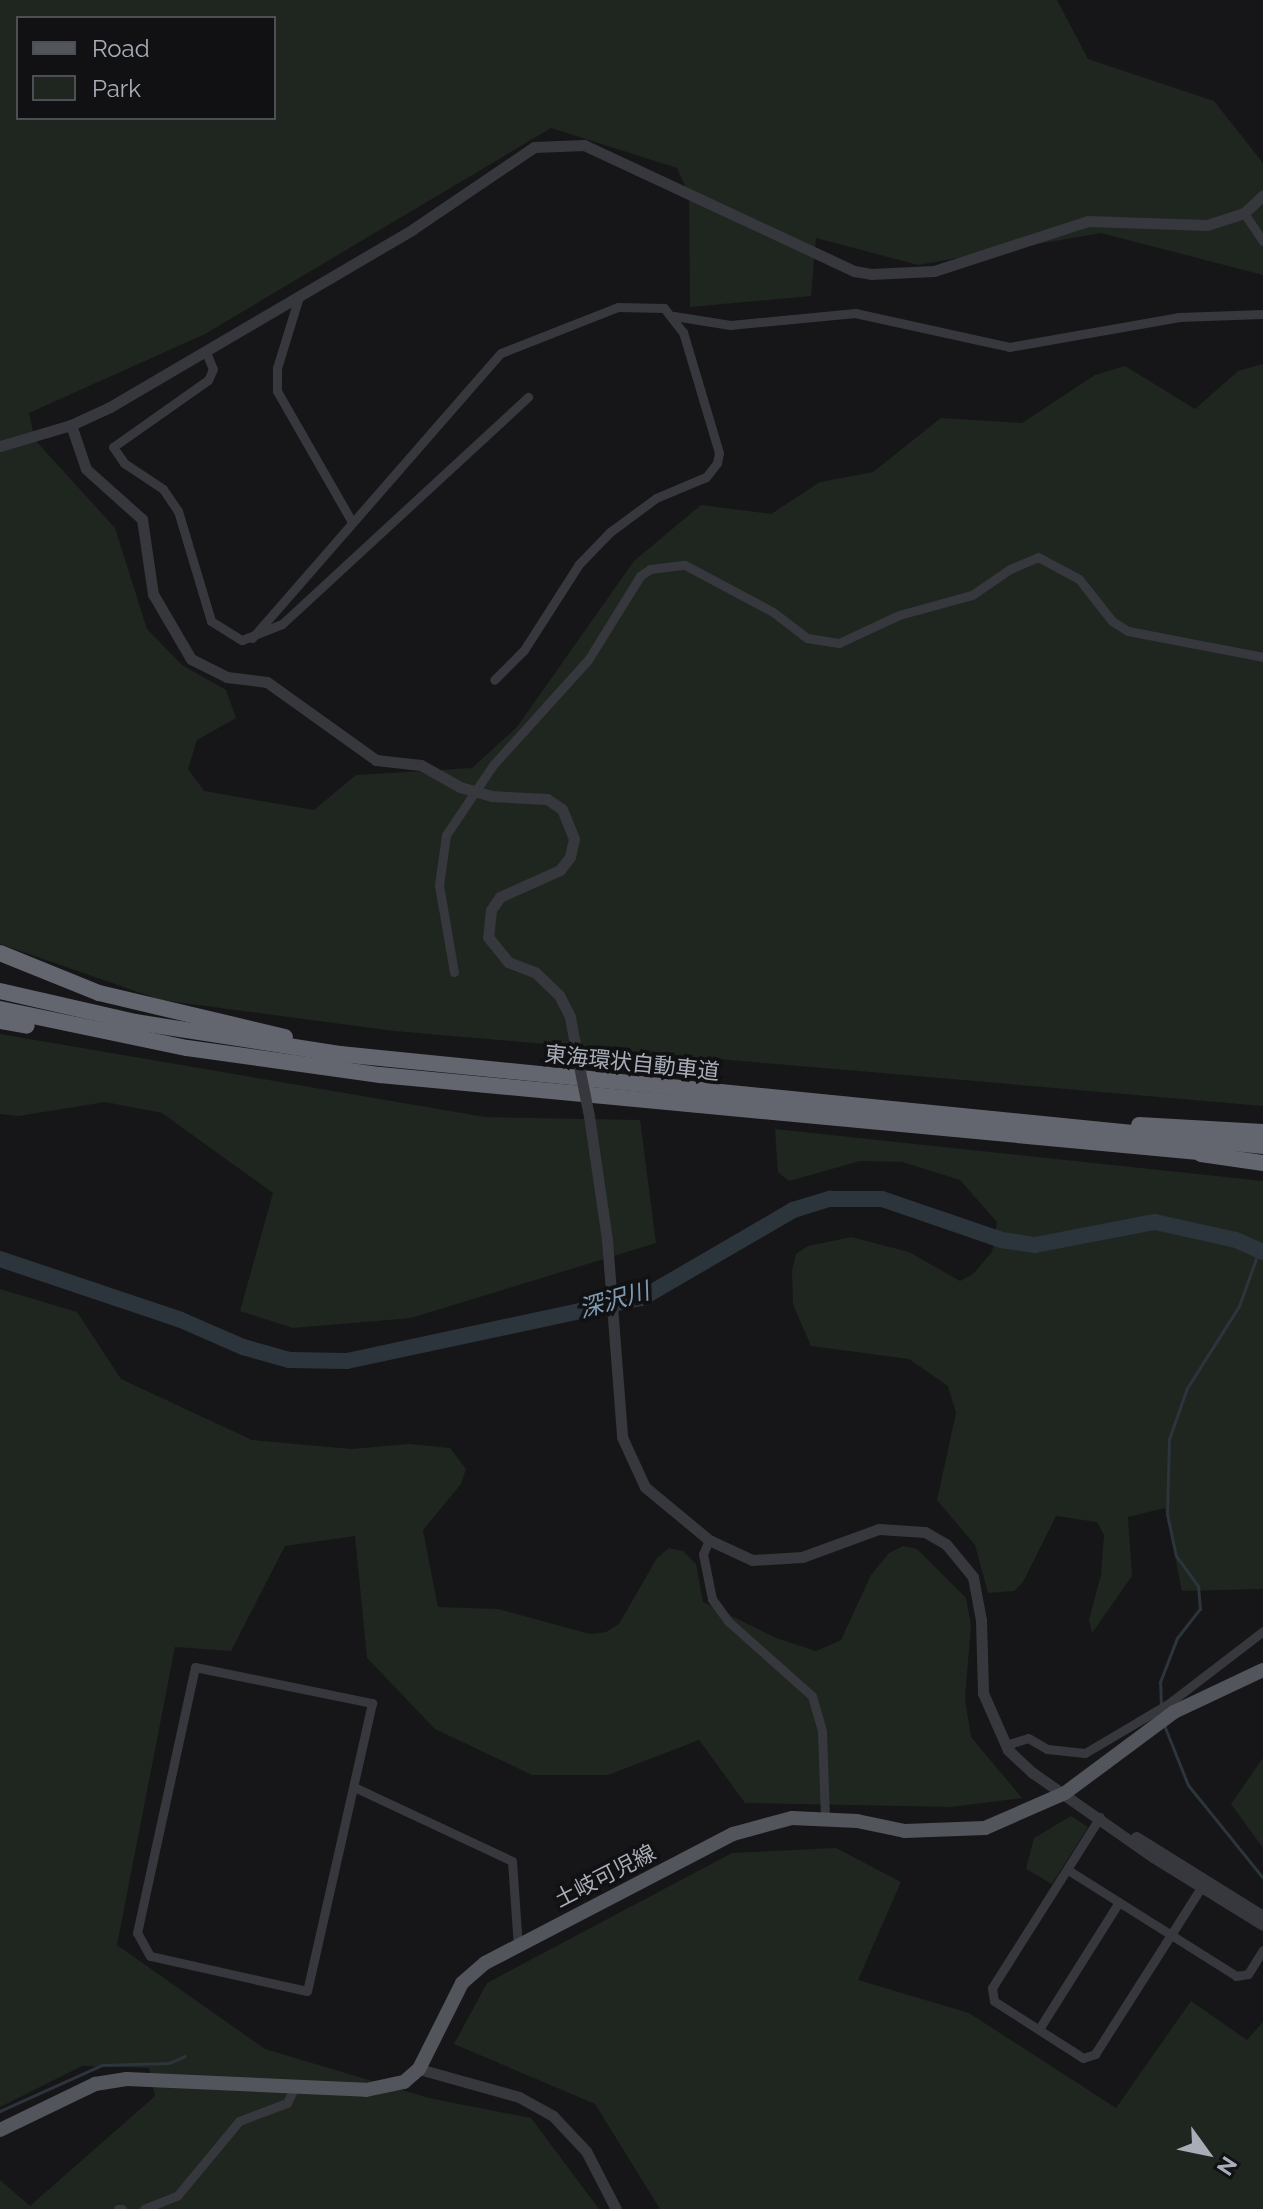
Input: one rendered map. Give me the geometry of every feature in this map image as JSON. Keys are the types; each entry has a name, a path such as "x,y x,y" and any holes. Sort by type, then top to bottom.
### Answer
{"highway":[{"path":"0,953 99,993 166,1011 454,1066"},
{"name":"東海環状自動車道","path":"0,991 231,1039 454,1066 1263,1146"},
{"name":"東海環状自動車道","path":"0,1009 187,1048 474,1085 1179,1151 1263,1155"},
{"path":"0,1021 187,1048"},
{"path":"989,1121 1263,1132"},
{"path":"1179,1151 1263,1163"}],"main road":[{"name":"土岐可児線","path":"419,2069 462,1983 485,1963 733,1834 792,1818 825,1818 944,1833 985,1828 1065,1793 1146,1724 1171,1708 1263,1670"},
{"path":"0,2130 95,2084 194,2079 295,2086 390,2087 419,2069"}],"street":[{"path":"0,446 71,425 206,352 413,229 510,161 534,147 552,143 584,145 607,154 854,271 871,274 934,271 1088,221 1182,228 1244,213 1263,195"},
{"path":"1244,213 1263,241"},
{"path":"298,300 277,368 277,391 352,522"},
{"path":"252,638 501,353 618,307 650,305 674,316 730,325 855,313 1009,347 1166,319 1263,314"},
{"path":"494,680 524,650 579,564 610,532 656,498 706,477 717,463 719,453 674,316"},
{"path":"206,352 213,369 208,380 113,447 124,463 163,489 178,511 211,621 230,636 252,638 282,624 528,397"},
{"path":"71,425 86,469 142,519 153,594 191,659 227,677 267,682 376,760 421,765 475,791 547,799 571,823 574,839 560,870 500,897 491,910 488,937 501,956 536,973 559,995 570,1017 589,1116 607,1240 622,1437 638,1478 709,1540 752,1560 777,1562 879,1529 925,1532 946,1544 973,1577 981,1620 983,1693 1008,1750 1065,1793 1263,1925"},
{"path":"454,972 439,857 446,835 475,791 588,660 640,576 672,564 685,565 742,594 807,638 839,643 899,615 958,601 1038,557 1079,579 1112,621 1128,631 1263,657"},
{"path":"709,1540 703,1554 712,1599 729,1622 812,1696 822,1732 825,1818"},
{"path":"1171,1708 1263,1631"},
{"path":"195,1667 372,1703 354,1787 307,1991 150,1956 137,1933 195,1667"},
{"path":"1008,1750 1012,1743 1028,1738 1047,1749 1085,1753 1146,1724"},
{"path":"354,1787 512,1861 518,1946"},
{"path":"1100,1817 992,1988 994,2001 1083,2058 1095,2054 1204,1884"},
{"path":"1068,1870 1236,1976 1248,1974 1263,1950"},
{"path":"1204,1884 1263,1916"},
{"path":"1039,2029 1119,1902"},
{"path":"419,2069 519,2097 553,2116 586,2151 616,2209"},
{"path":"144,2209 177,2196 239,2121 287,2103 295,2086"}],"green space":[{"path":"0,0 1057,0 1088,59 1214,101 1263,163 1263,275 1101,233 918,265 816,238 811,296 690,307 689,195 677,168 551,128 205,334 29,413 35,440 115,528 147,629 182,665 226,690 236,718 197,740 188,769 204,791 314,810 356,775 472,768 517,727 634,561 701,505 771,514 820,482 873,472 941,418 1022,423 1095,375 1125,366 1195,409 1238,371 1263,364 1263,1106 394,1031 161,1000 0,944"},
{"path":"0,1034 485,1117 640,1120 656,1243 411,1318 293,1328 240,1311 273,1193 162,1113 105,1102 19,1116 0,1114"},
{"path":"775,1129 1263,1181 1263,1589 1182,1591 1165,1508 1128,1517 1132,1576 1092,1633 1089,1620 1101,1575 1104,1535 1097,1522 1056,1516 1023,1582 1014,1591 988,1593 975,1545 937,1500 956,1413 948,1386 909,1359 811,1346 793,1304 792,1271 796,1254 808,1246 851,1237 909,1252 960,1281 973,1274 992,1252 997,1222 960,1180 902,1162 860,1161 789,1181 778,1172"},
{"path":"0,1289 77,1312 121,1379 252,1440 351,1449 409,1444 450,1448 466,1469 461,1484 423,1530 438,1607 498,1609 590,1634 606,1632 619,1624 657,1558 669,1548 683,1551 696,1564 703,1602 776,1638 816,1651 841,1640 871,1575 889,1553 903,1546 917,1549 966,1598 971,1625 965,1699 971,1737 1022,1798 951,1807 745,1803 699,1740 608,1775 532,1775 435,1729 367,1658 355,1536 285,1546 231,1651 175,1647 117,1945 265,2049 429,2098 531,2118 599,2209 0,2209 0,2180 30,2206 155,2096 149,2068 82,2066 0,2107"},
{"path":"1263,1758 1263,1848 1231,1804"},
{"path":"1071,1816 1088,1827 1052,1884 1026,1869 1034,1838"},
{"path":"836,1848 901,1882 858,1980 969,2013 1116,2108 1191,2001 1247,2040 1263,2022 1263,2209 660,2209 595,2104 454,2044 487,1983 732,1853"}],"waterway":[{"name":"深沢川","path":"0,1259 181,1320 243,1347 289,1360 347,1361 642,1298 793,1210 830,1199 882,1199 1002,1240 1035,1245 1155,1222 1236,1240 1263,1252"},
{"path":"1161,1706 1160,1682 1177,1638 1200,1609 1198,1586 1176,1556 1167,1514 1169,1439 1187,1388 1239,1306 1259,1250"},
{"path":"1164,1725 1188,1785 1263,1878"},
{"path":"0,2111 102,2065 169,2063 185,2056"}]}
